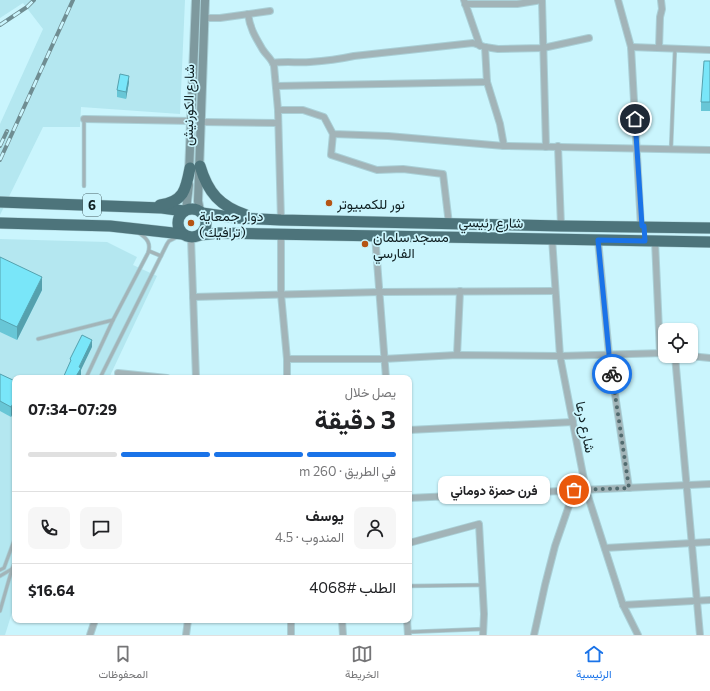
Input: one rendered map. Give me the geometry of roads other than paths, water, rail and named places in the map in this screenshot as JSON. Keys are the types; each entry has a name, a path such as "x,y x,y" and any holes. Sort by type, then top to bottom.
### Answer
{"highway":[{"path":"137,207 164,204 176,200 185,190 195,167"},
{"path":"195,167 209,189 220,201 235,211 264,219"},
{"name":"6","path":"0,202 162,208 185,211"},
{"path":"193,209 201,212 206,219 205,230 189,236 178,228 177,223 179,217 185,211 193,209"},
{"name":"شارع رئيسي","path":"201,212 237,218 281,220 710,228"},
{"name":"شارع رئيسي","path":"0,223 110,226 189,236 219,233 710,242"},
{"path":"643,226 650,241"}],"street":[{"name":"شارع الكورنيش","path":"196,0 192,121 198,206 201,212"},
{"name":"شارع الكورنيش","path":"185,211 195,167 201,122 205,0"},
{"path":"504,146 500,124 487,82 482,47 464,2 517,4 542,0 546,147"},
{"path":"618,0 631,48 643,226"},
{"path":"659,48 660,17 662,9 661,0"},
{"path":"204,18 270,11"},
{"path":"248,14 252,32 273,63 278,110 281,220"},
{"path":"273,63 342,59 354,56 473,43 482,47 498,49 543,48 589,38"},
{"path":"631,48 710,50"},
{"path":"276,86 487,82"},
{"path":"278,110 303,110 324,117 333,134 331,155 377,170 403,169 443,174 449,224"},
{"path":"84,119 192,121"},
{"path":"201,122 278,123"},
{"path":"333,134 388,136 504,146 710,150"},
{"path":"558,146 561,226"},
{"path":"281,235 281,294 287,375"},
{"path":"375,235 380,292 383,359 386,375"},
{"path":"189,236 196,375"},
{"name":"شارع درعا","path":"552,238 560,356 586,490 623,605 638,635"},
{"path":"598,240 609,354 629,488"},
{"path":"650,241 660,323"},
{"path":"457,355 460,291"},
{"path":"193,297 380,292 555,291"},
{"path":"287,359 383,359 457,355 560,356 658,353"},
{"path":"698,357 710,358"},
{"path":"676,363 700,635"},
{"path":"118,373 138,375"},
{"path":"412,430 573,422"},
{"path":"412,498 710,484"},
{"path":"534,635 544,585 555,546 574,490"},
{"path":"412,542 479,524 483,632"},
{"path":"605,548 710,542"},
{"path":"623,605 710,600"},
{"path":"90,635 94,623"},
{"path":"186,635 188,623"},
{"path":"291,623 291,635"},
{"path":"342,623 343,635"},
{"path":"407,623 408,634"}],"lane":[{"path":"671,149 676,48"},
{"path":"84,119 84,186"},
{"path":"87,375 113,320 149,251 149,242 147,239 139,233 125,228"},
{"path":"102,375 169,241 189,236"},
{"path":"149,251 161,256"},
{"path":"38,339 113,320"},
{"path":"0,570 4,568 12,546"},
{"path":"0,576 12,569"},
{"path":"0,611 12,569"},
{"path":"412,586 482,585"},
{"path":"408,634 483,632"}],"railway":[{"path":"0,25 27,7 34,0"},
{"path":"0,160 73,0"},
{"path":"0,146 7,131"}],"place":[{"name":"نور للكمبيوتر","path":"329,203"},
{"name":"دوار جمعاية (ترافيك)","path":"191,223"},
{"name":"مسجد سلمان الفارسي","path":"365,244"},
{"name":"فرن حمزة دوماني","path":"574,490"}]}
